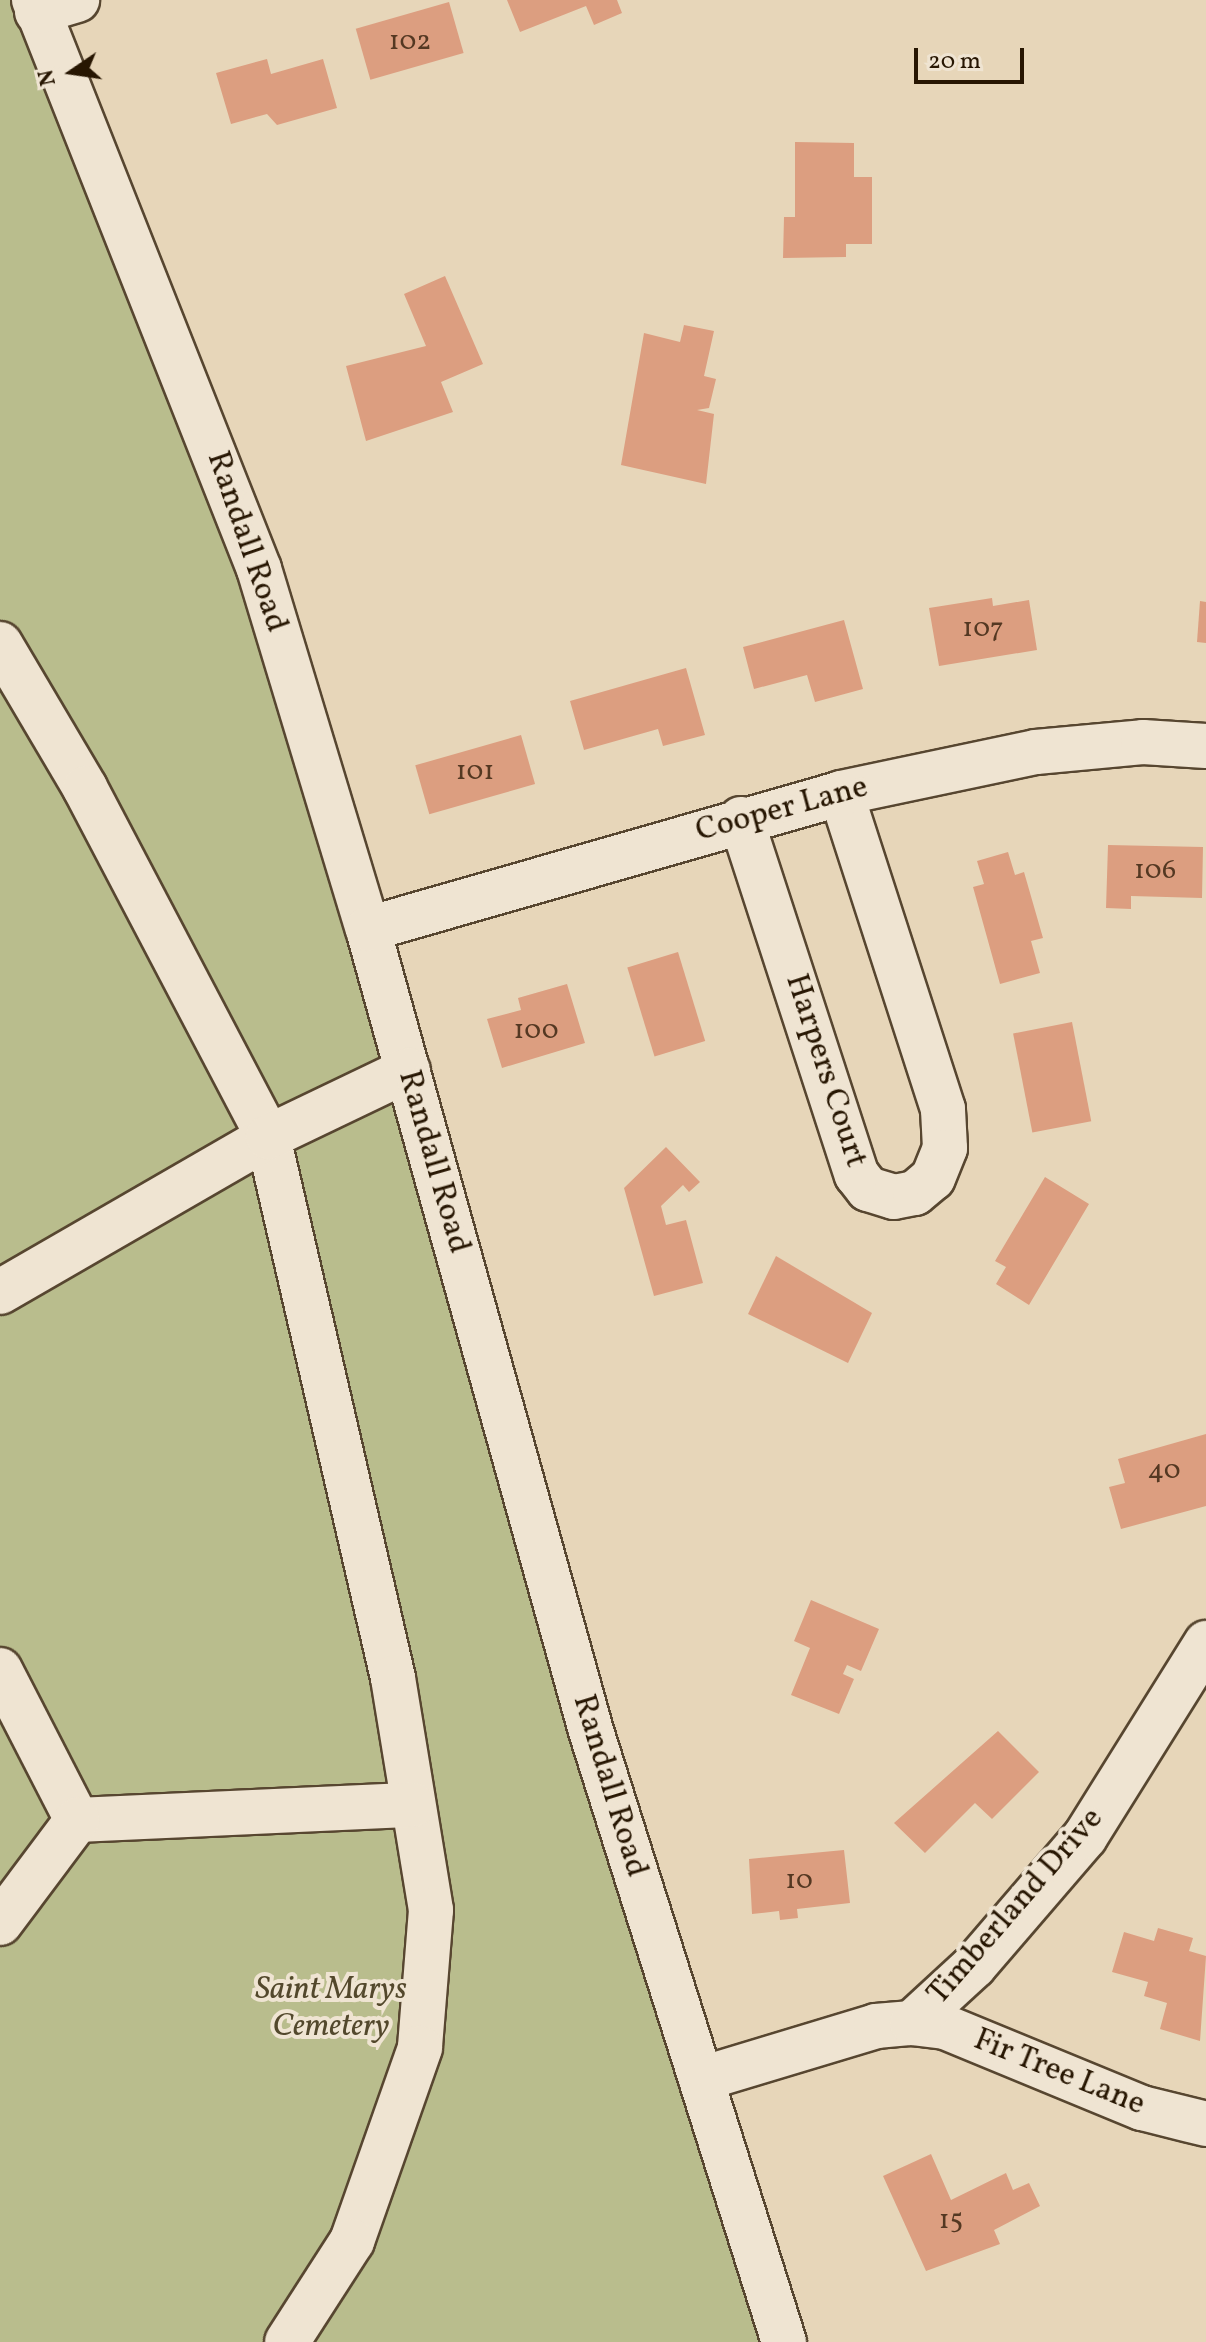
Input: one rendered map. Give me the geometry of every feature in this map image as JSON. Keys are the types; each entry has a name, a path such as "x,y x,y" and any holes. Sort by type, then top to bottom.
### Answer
{"street":[{"name":"Randall Road","path":"49,4 253,554 368,929 591,1731 784,2342"},
{"path":"0,644 85,788 268,1137 393,1678 431,1910 420,2048 352,2241 287,2342"},
{"name":"Cooper Lane","path":"368,929 741,819 841,793 1036,752 1143,742 1206,746"},
{"name":"Harpers Court","path":"741,819 857,1175 868,1189 894,1197 915,1193 933,1178 945,1148 943,1109 841,793"},
{"path":"0,1292 268,1137 408,1070"},
{"name":"Timberland Drive","path":"701,2079 876,2026 912,2023 974,1966 1085,1837 1206,1643"},
{"path":"0,1670 77,1820"},
{"path":"77,1820 413,1805"},
{"path":"0,1923 77,1820"},
{"name":"Fir Tree Lane","path":"912,2023 945,2027 1142,2108 1206,2124"}],"green space":[{"name":"Saint Marys Cemetery","path":"0,0 34,0 209,434 784,2342 0,2342"}],"building":[{"path":"507,0 617,0 622,13 594,25 586,6 520,32"},
{"path":"449,2 464,53 370,80 356,29"},
{"path":"267,59 271,74 323,59 337,108 277,125 267,114 231,124 216,73"},
{"path":"795,142 854,143 854,177 872,177 872,244 846,244 846,257 783,258 784,217 795,217"},
{"path":"445,276 483,364 441,382 453,412 366,441 346,366 426,346 404,294"},
{"path":"684,325 714,331 704,376 716,379 709,408 697,410 714,414 706,484 621,465 644,333 680,342"},
{"path":"992,598 993,606 1029,600 1037,650 939,666 929,608"},
{"path":"1200,601 1206,602 1206,643 1197,642"},
{"path":"844,620 863,689 815,702 807,675 754,689 743,647"},
{"path":"686,668 705,735 663,746 658,729 584,750 570,701"},
{"path":"521,735 535,784 429,814 415,765"},
{"path":"1108,845 1203,847 1202,898 1131,896 1131,909 1106,908"},
{"path":"1008,852 1015,875 1024,872 1043,938 1031,941 1040,973 1000,984 973,887 984,884 977,861"},
{"path":"678,952 705,1041 655,1056 627,967"},
{"path":"567,984 585,1043 502,1068 487,1019 521,1010 518,998"},
{"path":"1072,1022 1091,1121 1032,1133 1013,1033"},
{"path":"666,1147 700,1182 689,1192 683,1185 661,1206 666,1225 686,1220 703,1283 654,1296 624,1188"},
{"path":"1045,1177 1089,1204 1029,1305 996,1284 1006,1267 995,1261"},
{"path":"776,1256 872,1313 848,1363 748,1314"},
{"path":"1206,1434 1206,1506 1121,1529 1109,1487 1125,1483 1118,1459"},
{"path":"811,1600 879,1629 861,1671 847,1665 843,1674 854,1679 839,1714 791,1695 810,1648 794,1641"},
{"path":"998,1731 1039,1772 992,1819 975,1803 925,1853 894,1823"},
{"path":"844,1850 850,1903 797,1909 798,1918 780,1920 779,1911 752,1914 749,1859"},
{"path":"1158,1928 1193,1938 1189,1951 1206,1956 1200,2041 1160,2029 1167,2003 1144,1996 1148,1982 1112,1972 1124,1932 1154,1941"},
{"path":"931,2154 951,2200 1006,2173 1013,2190 1029,2183 1040,2206 994,2230 1000,2244 926,2271 883,2176"}]}
